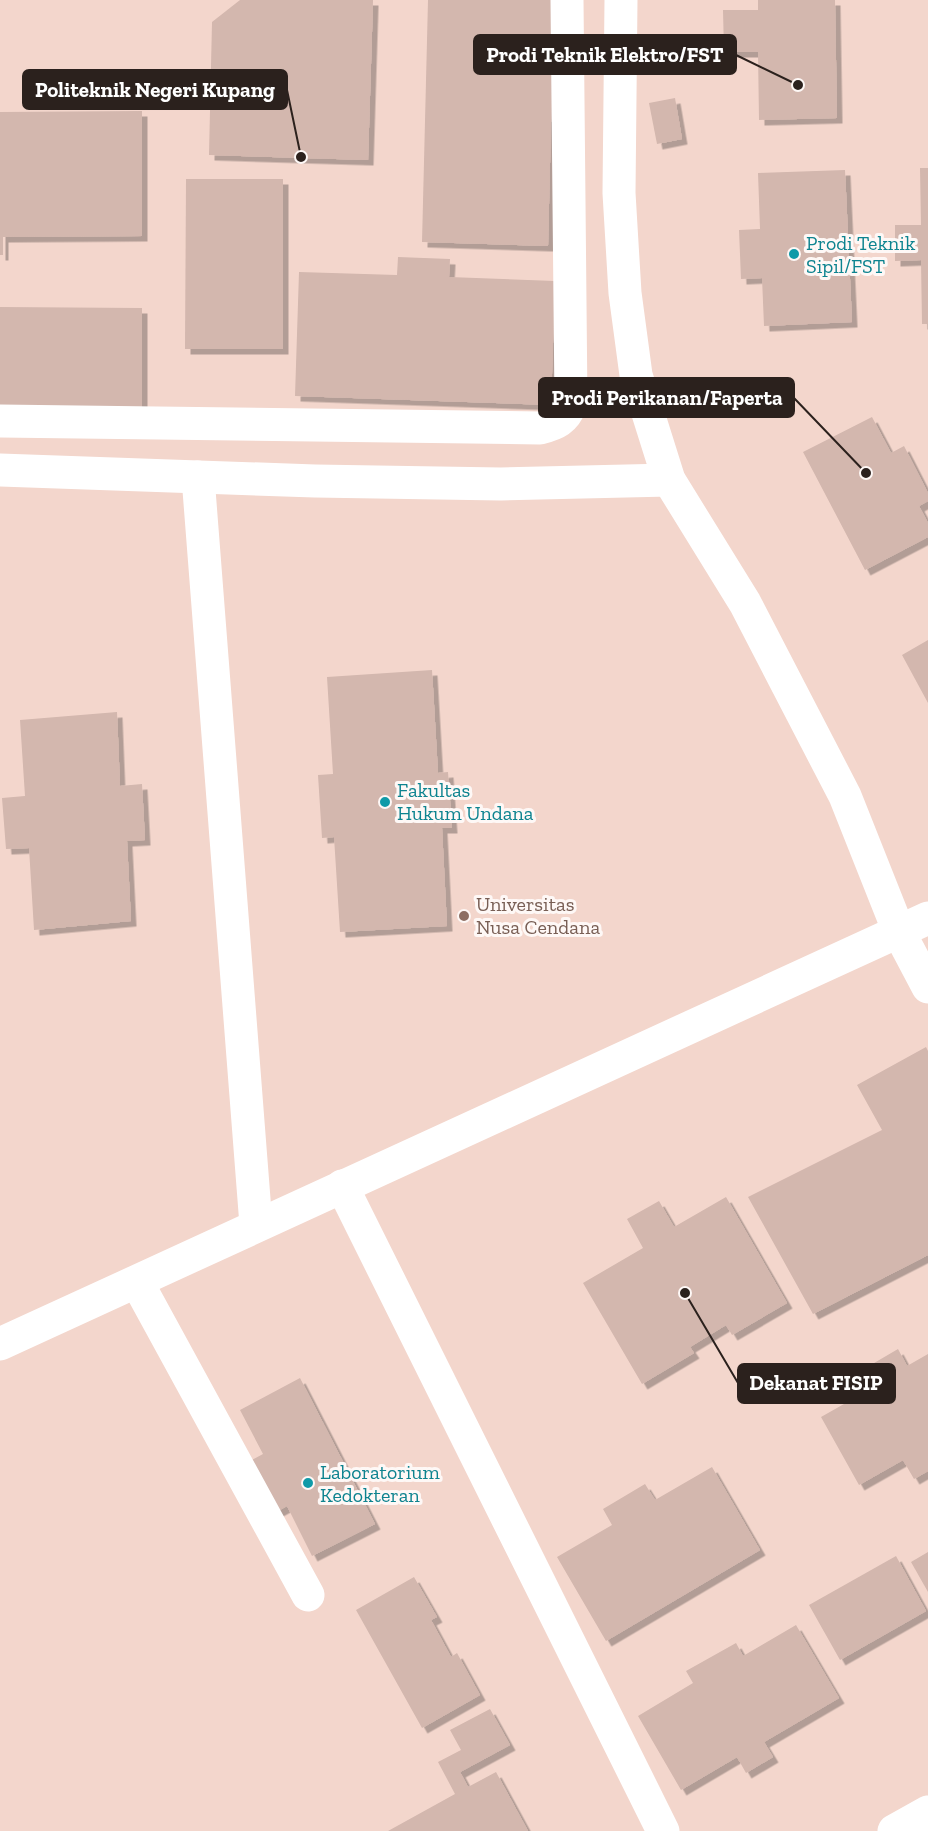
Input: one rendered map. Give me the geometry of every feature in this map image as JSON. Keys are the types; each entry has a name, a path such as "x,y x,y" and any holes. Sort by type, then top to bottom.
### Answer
{"street":[{"path":"0,421 540,428 557,424 567,414 571,404 567,0"},
{"path":"621,0 619,193 625,292 636,375 669,480 745,603 845,796 899,932 928,987"},
{"path":"0,470 501,484 669,480"},
{"path":"198,477 256,1225"},
{"path":"0,1344 928,918"},
{"path":"342,1186 663,1831"},
{"path":"137,1282 308,1595"},
{"path":"894,1831 928,1812"}],"shaded area":[{"name":"Universitas Nusa Cendana","path":"0,0 928,0 928,1831 0,1831"}],"building":[{"path":"240,0 373,0 368,160 209,155 212,22"},
{"path":"428,0 554,0 548,246 422,242"},
{"path":"758,0 835,0 837,118 759,120 758,52 724,52 723,10 758,10"},
{"path":"675,98 682,139 657,144 649,103"},
{"path":"142,111 142,236 3,237 3,255 0,255 0,112"},
{"path":"920,168 928,168 928,324 922,324 921,260 895,261 895,225 921,225"},
{"name":"Prodi Teknik Sipil/FST","path":"845,170 852,322 764,326 762,278 741,279 739,230 760,229 758,173"},
{"path":"186,179 283,179 283,349 185,349"},
{"path":"398,257 450,259 449,277 555,281 551,405 295,396 299,272 397,275"},
{"path":"0,307 142,308 142,410 0,409"},
{"path":"872,417 891,453 904,446 928,493 928,501 919,506 928,523 928,537 865,570 803,452"},
{"path":"928,640 928,703 902,655"},
{"name":"Fakultas Hukum Undana","path":"432,670 438,773 448,772 452,828 442,828 447,926 340,932 334,837 322,838 318,775 333,774 327,677"},
{"path":"117,712 120,786 142,784 145,840 127,841 131,921 34,930 29,848 6,849 2,798 25,796 20,720"},
{"path":"926,1047 928,1051 928,1255 813,1314 748,1197 882,1130 857,1085"},
{"path":"726,1197 787,1303 732,1335 726,1325 690,1347 694,1353 642,1384 583,1283 643,1248 627,1219 659,1201 674,1227"},
{"path":"898,1349 907,1366 928,1354 928,1471 914,1479 903,1460 859,1485 821,1417 867,1391 857,1373"},
{"name":"Laboratorium Kedokteran","path":"300,1378 375,1524 312,1556 287,1506 276,1512 250,1461 263,1454 240,1410"},
{"path":"712,1467 760,1550 606,1641 557,1557 612,1525 603,1509 645,1484 655,1500"},
{"path":"928,1552 928,1592 911,1562"},
{"path":"896,1556 926,1611 840,1660 809,1605"},
{"path":"414,1577 437,1617 431,1620 451,1657 457,1653 480,1695 422,1728 356,1610"},
{"path":"796,1625 839,1698 764,1742 773,1757 746,1773 737,1757 681,1790 638,1716 693,1683 686,1671 736,1643 743,1656"},
{"path":"490,1709 510,1745 460,1772 468,1787 496,1772 528,1831 388,1831 455,1794 438,1762 461,1750 450,1730"}],"place":[{"name":"Prodi Teknik Elektro/FST","path":"798,85"},
{"name":"Politeknik Negeri Kupang","path":"301,157"},
{"name":"Prodi Teknik Sipil/FST","path":"794,254"},
{"name":"Prodi Perikanan/Faperta","path":"866,473"},
{"name":"Fakultas Hukum Undana","path":"385,802"},
{"name":"Universitas Nusa Cendana","path":"464,916"},
{"name":"Dekanat FISIP","path":"685,1293"},
{"name":"Laboratorium Kedokteran","path":"308,1483"}]}
